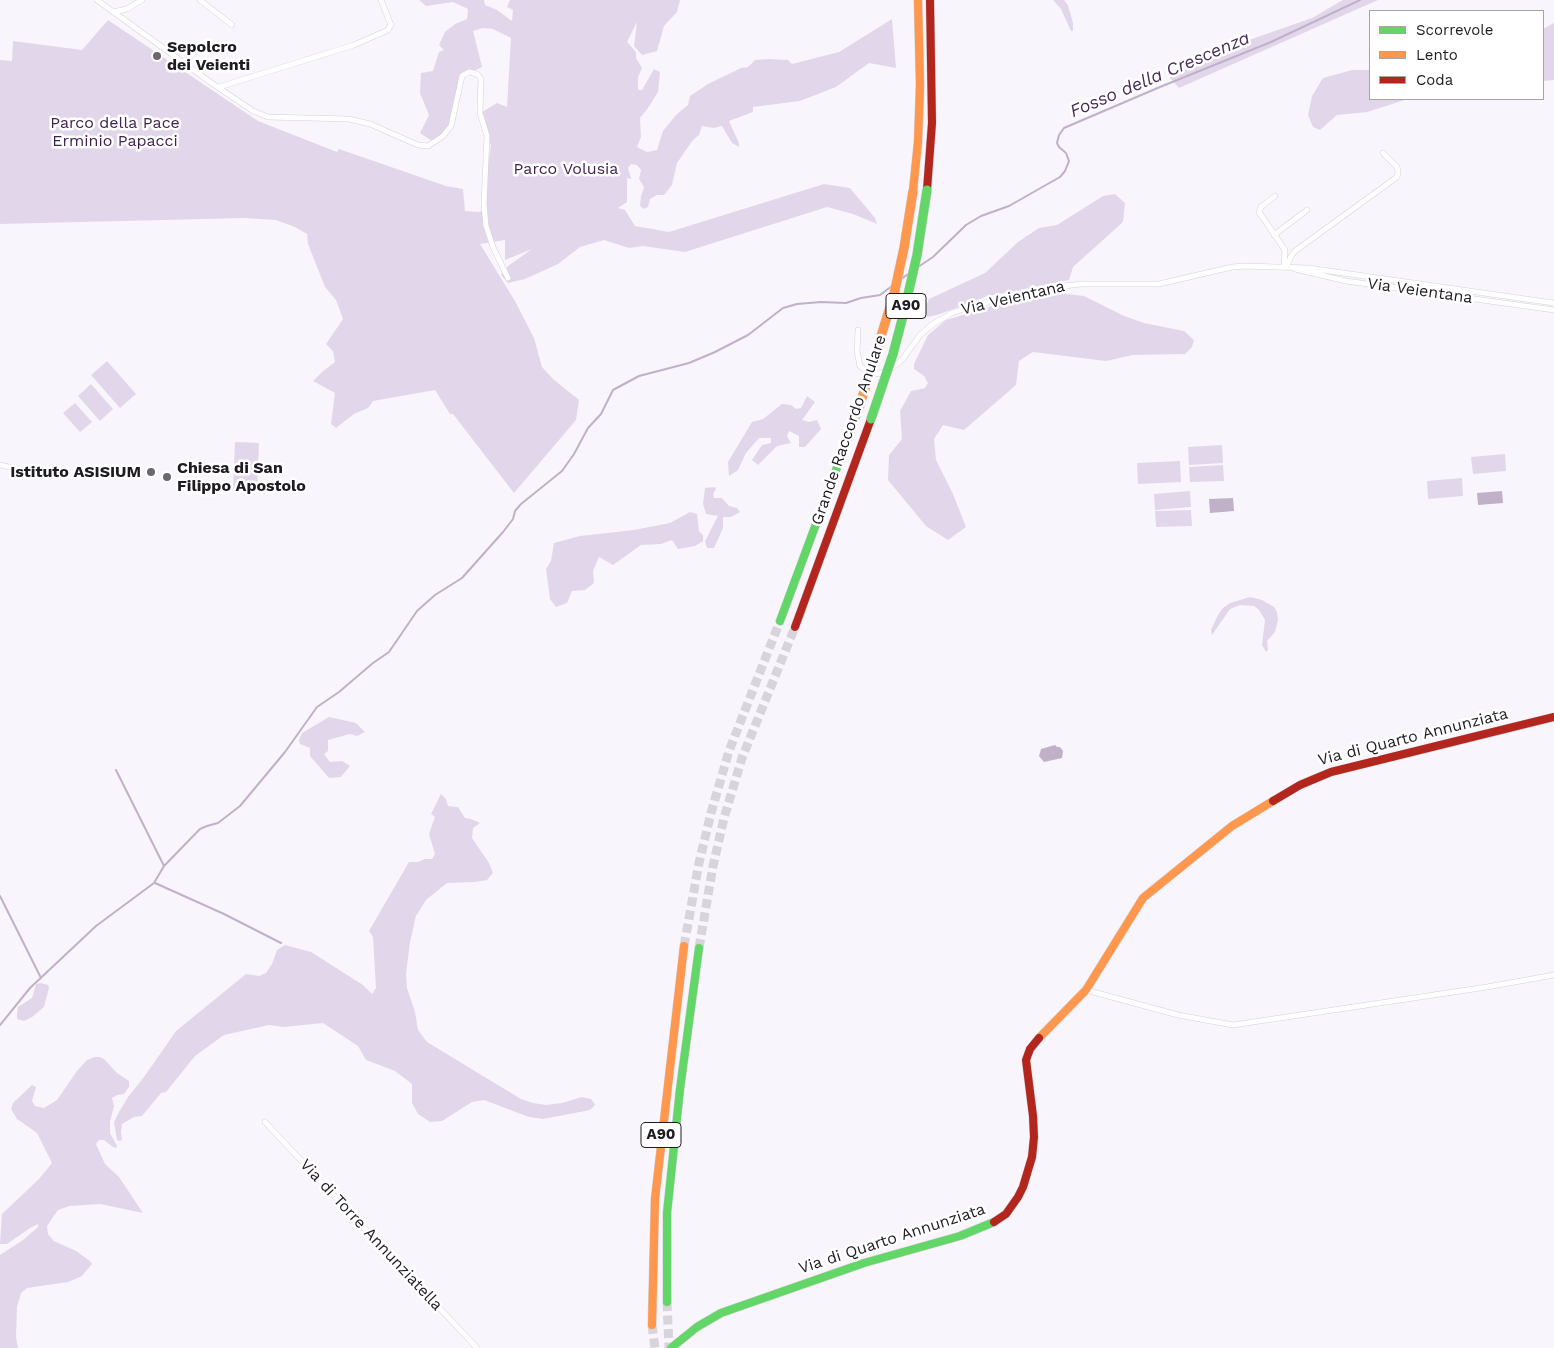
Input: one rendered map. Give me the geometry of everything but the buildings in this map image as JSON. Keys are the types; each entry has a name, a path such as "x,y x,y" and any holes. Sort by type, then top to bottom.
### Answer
{"main road":[{"name":"Grande Raccordo Anulare","path":"780,621 858,411 894,294 906,241 918,142 920,85 918,0"},
{"name":"Grande Raccordo Anulare","path":"795,627 871,419 893,354 906,305 920,239 927,190 932,123 930,0"},
{"name":"Via di Quarto Annunziata","path":"671,1348 697,1327 721,1313 864,1263 960,1236 995,1222 1006,1214 1018,1198 1023,1187 1033,1150 1033,1116 1026,1077 1027,1054 1039,1037 1086,990 1143,898 1232,826 1276,798 1331,772 1554,717"},
{"name":"A90","path":"652,1325 655,1199 684,946"},
{"name":"A90","path":"667,1302 668,1213 680,1089 699,948"}],"street":[{"path":"97,0 218,88 264,116 356,120 423,146 434,143 447,132 452,122 462,76 467,72 476,73 481,79 480,113 487,136 484,204 486,226 493,247 508,278"},
{"path":"113,12 128,9 141,0"},
{"path":"200,0 232,25"},
{"path":"218,88 354,45 388,30 391,25 381,0"},
{"path":"1286,266 1295,251 1395,178 1398,172 1396,165 1383,153"},
{"path":"1275,196 1261,207 1259,212 1285,250 1286,266"},
{"path":"1274,235 1307,210"},
{"name":"Via Veientana","path":"858,330 857,351 860,366 867,371 879,374 892,368 902,360 924,332 936,321 958,311 999,299 1059,286 1159,284 1232,267 1286,266 1308,268 1554,303"},
{"name":"Via Veientana","path":"1286,266 1346,281 1554,310"},
{"path":"0,465 31,472"},
{"path":"1086,990 1178,1015 1222,1024 1238,1025 1554,975"},
{"name":"Via di Torre Annunziatella","path":"265,1122 477,1348"}],"green space":[{"path":"419,0 484,0 485,5 497,10 512,21 513,10 507,7 510,0 680,0 677,12 664,26 657,51 642,55 634,46 637,22 627,42 636,52 636,58 642,68 638,77 638,90 642,90 654,69 660,72 658,92 640,118 641,137 637,147 647,152 657,150 663,131 676,115 688,105 690,96 708,84 741,68 748,67 755,60 788,60 792,64 839,52 892,19 896,68 869,63 836,87 800,101 753,107 753,112 729,121 739,147 732,143 722,126 714,128 702,126 699,135 693,140 677,163 672,185 664,195 657,195 650,199 648,207 644,209 640,206 644,187 639,179 641,170 637,165 631,164 628,168 631,179 627,178 627,202 618,208 625,210 635,226 669,232 824,184 850,188 875,218 877,224 853,214 827,207 685,252 643,246 629,248 604,240 580,247 558,264 525,279 508,283 501,275 508,266 532,249 505,260 505,240 480,244 515,301 534,338 542,367 553,379 579,400 576,420 514,493 453,414 450,414 435,390 373,401 368,408 354,414 336,428 331,424 335,393 313,381 335,362 333,351 326,344 343,319 336,300 325,287 308,244 307,234 295,227 276,220 244,218 0,224 0,60 12,61 13,41 82,50 108,20 258,121 337,152 339,149 446,186 463,189 465,211 478,212 487,210 486,179 491,145 482,129 482,112 497,103 507,107 511,38 493,29 483,28 473,31 482,67 465,75 450,124 436,144 420,133 429,115 420,93 421,73 433,71 439,52 444,50 439,45 445,32 455,24 467,19 468,9 453,2 426,6"},
{"path":"1053,0 1064,0 1068,5 1073,23 1073,31 1071,31 1061,9"},
{"path":"1343,0 1378,0 1179,88 1170,78 1175,70 1246,41 1312,18"},
{"path":"1554,23 1554,80 1544,81 1544,28"},
{"path":"1352,70 1369,70 1369,100 1405,100 1367,112 1337,115 1320,130 1313,127 1308,115 1312,96 1323,78"},
{"path":"1115,194 1125,203 1123,222 1073,267 1069,280 988,296 937,315 927,317 923,313 929,299 985,273 1018,242 1039,228 1057,225 1103,196"},
{"path":"1041,291 1084,296 1124,316 1144,323 1184,331 1194,340 1192,347 1185,354 1133,355 1106,361 1033,352 1019,361 1016,385 964,430 943,425 934,439 936,460 953,494 966,527 948,540 926,526 888,480 889,455 902,439 900,411 911,391 925,388 928,383 924,376 914,369 914,364 928,335 946,320"},
{"path":"107,361 136,394 120,408 91,375"},
{"path":"91,384 113,409 100,421 78,396"},
{"path":"807,396 815,402 802,420 809,422 817,420 821,429 805,447 799,447 799,436 789,431 787,436 791,443 777,446 758,465 752,460 762,445 771,443 771,438 759,438 746,453 738,470 729,476 728,462 752,422 763,419 782,404 791,405 796,409 801,408"},
{"path":"75,403 92,422 80,432 63,413"},
{"path":"235,442 259,443 257,492 233,490"},
{"path":"1222,445 1223,463 1189,465 1188,447"},
{"path":"1505,454 1506,471 1473,474 1471,457"},
{"path":"1180,461 1181,482 1138,484 1137,463"},
{"path":"1223,465 1224,481 1190,482 1189,467"},
{"path":"1462,478 1463,496 1428,499 1427,481"},
{"path":"715,487 714,498 722,498 729,506 737,508 740,512 731,517 723,517 723,528 714,548 707,548 705,541 718,516 706,514 703,504 705,488"},
{"path":"1190,491 1191,507 1155,510 1154,494"},
{"path":"1191,510 1192,526 1156,527 1155,511"},
{"path":"690,512 697,514 699,531 703,535 703,541 695,546 678,549 672,540 661,544 641,545 613,565 599,557 593,571 594,583 585,590 572,591 567,603 556,607 550,599 546,569 551,561 554,543 580,536 634,530 670,523"},
{"path":"1250,597 1262,600 1274,607 1277,612 1278,620 1275,632 1267,641 1268,650 1266,652 1262,645 1265,620 1254,606 1240,605 1230,609 1212,635 1211,630 1223,608 1230,603"},
{"path":"329,717 356,723 365,732 357,736 350,734 328,740 328,751 324,754 330,762 342,761 350,766 341,777 329,778 310,756 310,748 300,744 299,740 302,733"},
{"path":"441,794 446,799 448,806 458,807 465,818 480,823 473,828 472,838 489,863 493,873 487,880 447,883 426,900 416,916 406,974 407,988 415,1012 418,1030 427,1042 521,1099 546,1105 562,1103 582,1097 591,1099 595,1105 590,1110 543,1119 529,1117 484,1100 472,1102 442,1121 430,1122 418,1114 412,1103 412,1084 395,1071 366,1060 358,1046 323,1023 284,1027 269,1025 224,1035 195,1056 166,1092 161,1093 142,1116 134,1117 122,1124 122,1140 117,1140 114,1122 119,1112 176,1031 246,974 259,976 266,973 272,964 277,950 285,945 311,952 363,985 372,994 376,988 373,937 369,931 409,862 432,859 435,854 429,834 435,817 431,814"},
{"path":"36,984 48,985 49,988 44,1007 24,1021 17,1019 18,1007 32,998"},
{"path":"95,1057 104,1059 117,1073 129,1081 129,1087 124,1094 112,1098 114,1106 110,1122 110,1133 117,1146 116,1148 104,1140 99,1140 96,1144 105,1164 119,1177 143,1213 100,1204 70,1206 58,1210 47,1226 48,1234 54,1241 76,1251 92,1264 82,1276 68,1282 27,1288 21,1293 17,1307 16,1337 18,1348 0,1348 0,1255 23,1240 38,1227 38,1224 7,1244 0,1244 2,1214 39,1179 52,1163 37,1133 17,1119 11,1109 13,1103 32,1085 36,1087 32,1101 35,1106 44,1108 57,1100 77,1071 87,1060"}],"shaded area":[{"path":"1502,491 1503,503 1478,505 1477,493"},
{"path":"1233,498 1234,511 1210,513 1209,499"},
{"path":"1055,745 1063,751 1062,758 1044,762 1039,756 1041,749"}],"waterway":[{"name":"Fosso della Crescenza","path":"918,267 933,257 966,225 981,216 1009,206 1060,177 1069,161 1066,153 1057,143 1059,135 1064,128 1271,42 1360,0"},
{"name":"Fosso della Crescenza","path":"900,280 908,274"},
{"name":"Fosso della Crescenza","path":"0,1025 30,988 96,926 154,883 164,866 200,829 218,823 240,806 285,752 317,707 389,652 417,611 435,595 462,578 503,532 521,504 562,471 588,428 601,414 613,390 639,376 689,363 715,352 748,335 783,308 797,304 821,302 846,303 880,295 892,286"},
{"path":"116,770 164,866"},
{"path":"155,883 224,914 281,943"},
{"path":"0,896 41,978"}],"tunnel":[{"path":"684,946 699,863 729,751 780,621"},
{"path":"699,948 713,866 724,818 742,758 795,627"},
{"path":"667,1302 669,1348"},
{"path":"652,1325 655,1348"}],"traffic: fast":[{"path":"871,419 893,354 904,312 917,255 927,190"},
{"path":"780,621 858,411"},
{"path":"667,1302 667,1213 680,1089 699,948"},
{"path":"671,1348 697,1327 721,1313 864,1263 960,1236 994,1222"}],"traffic: slow":[{"path":"913,191 918,142 920,85 918,0"},
{"path":"858,411 894,294 913,191"},
{"path":"1039,1038 1086,990 1143,898 1232,826 1273,801"},
{"path":"652,1325 655,1199 684,946"}],"traffic: jam":[{"path":"927,190 932,123 930,0"},
{"path":"795,627 871,419"},
{"path":"1273,801 1300,785 1331,772 1554,717"},
{"path":"994,1222 1006,1214 1018,1197 1032,1157 1034,1137 1033,1116 1026,1060 1030,1049 1039,1038"}],"place":[{"name":"Sepolcro dei Veienti","path":"157,56"},
{"name":"Istituto ASISIUM","path":"151,472"},
{"name":"Chiesa di San Filippo Apostolo","path":"167,477"}],"park label":[{"name":"Parco della Pace Erminio Papacci","path":"115,132"},
{"name":"Parco Volusia","path":"566,169"}]}
